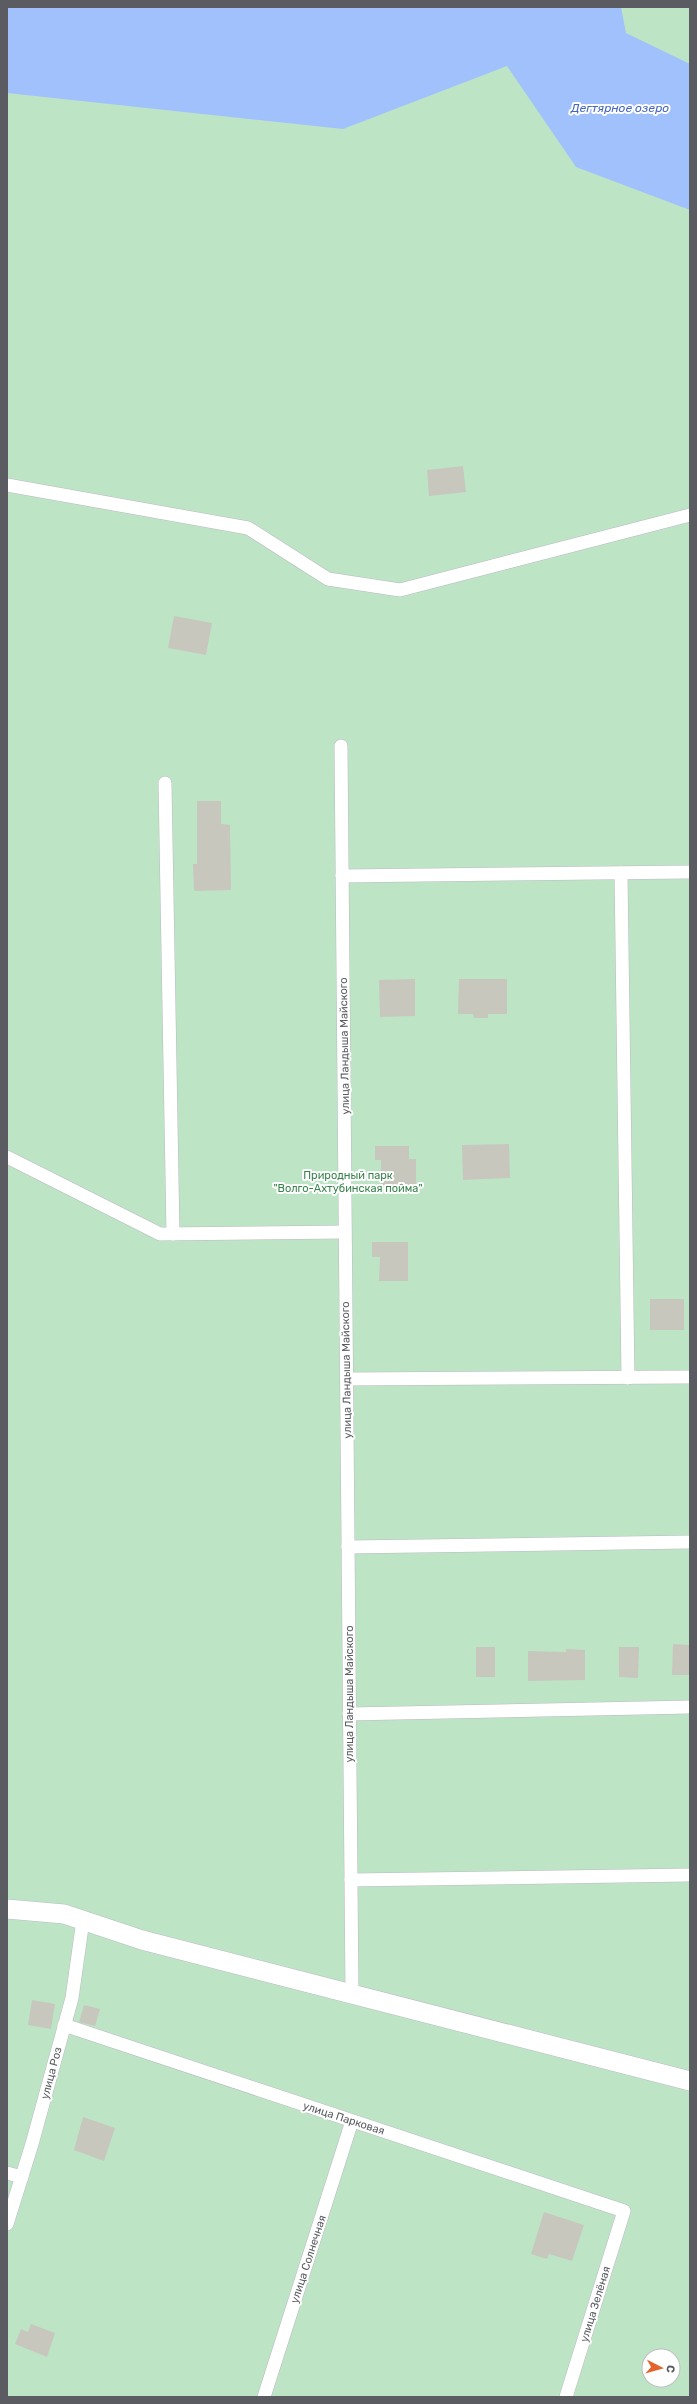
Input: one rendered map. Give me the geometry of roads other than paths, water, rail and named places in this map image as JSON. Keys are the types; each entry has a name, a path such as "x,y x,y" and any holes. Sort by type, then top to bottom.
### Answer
{"street":[{"path":"7,485 248,528 328,579 400,590 690,515"},
{"name":"улица Ландыша Майского","path":"341,746 352,1994"},
{"path":"165,783 173,1234"},
{"path":"342,876 690,872"},
{"path":"621,873 628,1378"},
{"path":"7,1157 160,1234 345,1232"},
{"path":"346,1379 690,1377"},
{"path":"348,1547 690,1542"},
{"path":"350,1714 690,1707"},
{"path":"351,1880 690,1875"},
{"path":"7,1909 64,1914 142,1940 690,2081"},
{"name":"улица Роз","path":"7,2224 22,2177 72,1998 82,1920"},
{"name":"улица Парковая","path":"64,2025 624,2211"},
{"name":"улица Солнечная","path":"264,2397 352,2120"},
{"path":"7,2172 22,2177"},
{"name":"улица Зелёная","path":"566,2397 624,2211"}],"water":[{"name":"Дегтярное озеро","path":"7,7 621,7 626,33 690,64 690,210 576,167 507,66 343,129 7,93"}],"park label":[{"name":"Природный парк \"Волго-Ахтубинская пойма\"","path":"348,1181"}]}
